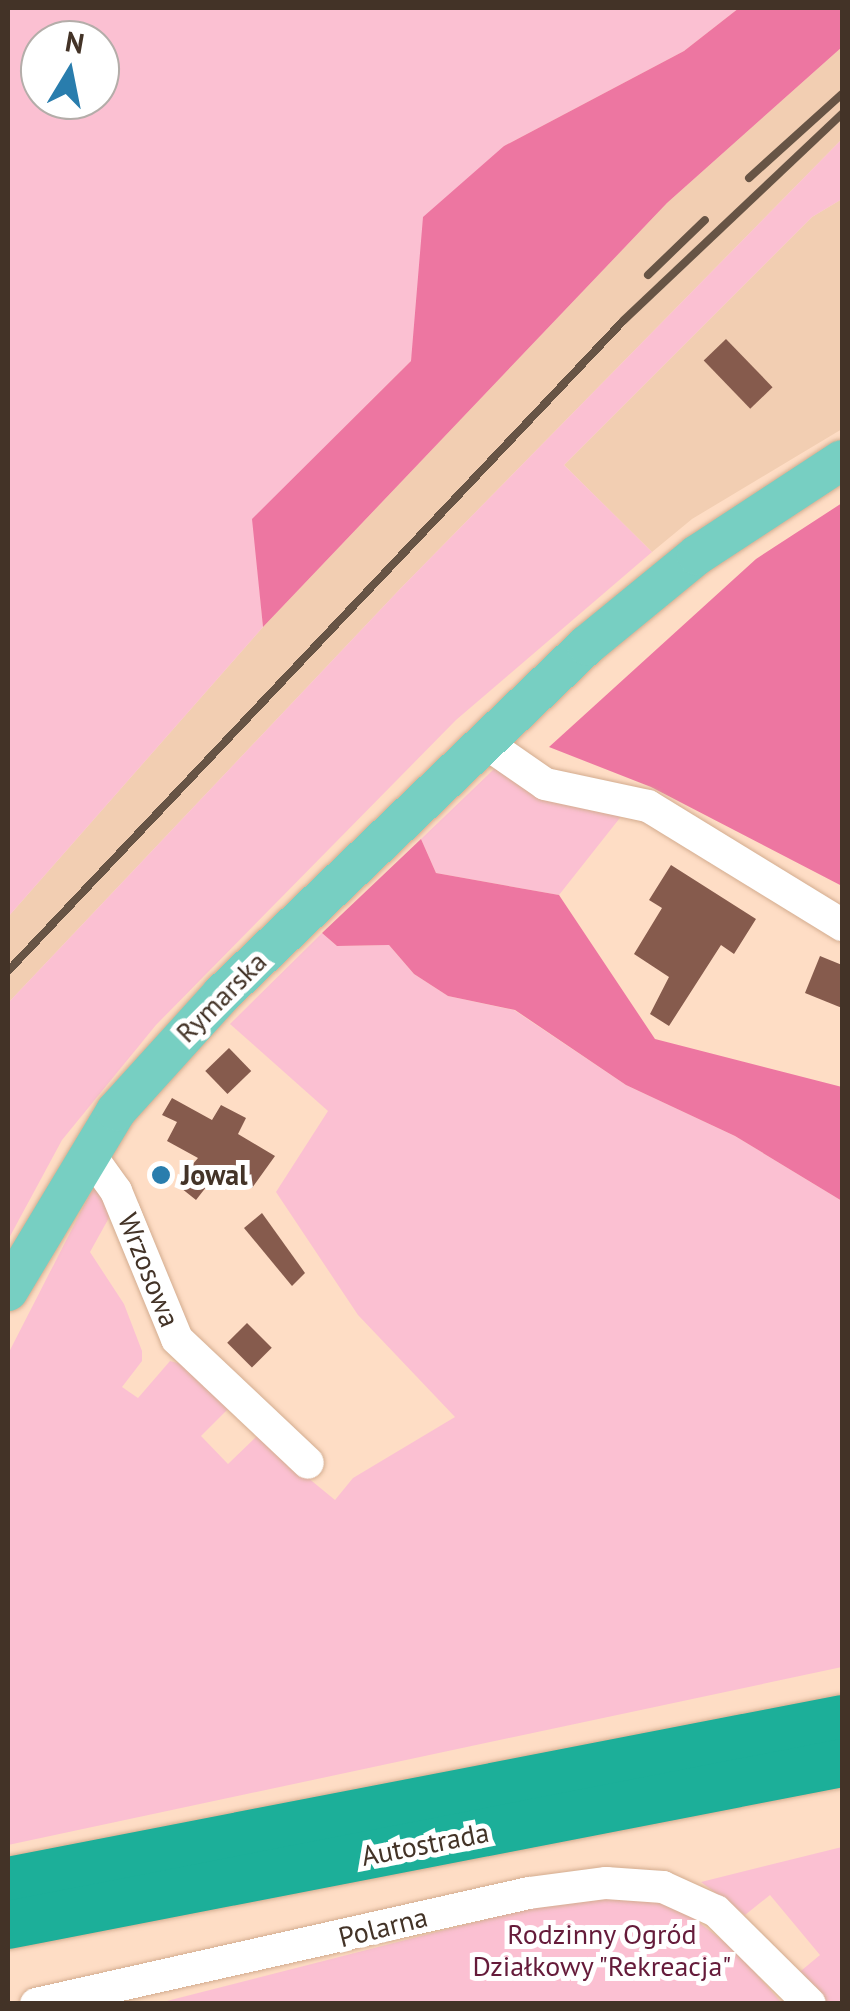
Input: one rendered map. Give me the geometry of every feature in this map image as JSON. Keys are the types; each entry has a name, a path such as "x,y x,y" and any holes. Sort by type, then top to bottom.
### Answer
{"highway":[{"name":"Autostrada","path":"8,1881 842,1719"},
{"name":"Autostrada","path":"8,1925 842,1763"}],"main road":[{"name":"Rymarska","path":"8,1291 88,1152 150,1069 222,995 587,644 697,555 842,460"}],"street":[{"path":"483,741 545,784 648,806 842,925"},
{"name":"Wrzosowa","path":"88,1152 116,1190 177,1339 308,1463"},
{"name":"Polarna","path":"36,2004 529,1893 606,1883 663,1888 716,1910 810,2004"}],"shaded area":[{"path":"739,8 842,8 842,47 667,203 263,627 252,519 411,361 423,217 504,146 684,51"},
{"path":"842,47 842,139 400,589 8,1003 8,917 263,627 667,203"},
{"path":"842,199 842,429 692,519 652,552 564,465 812,217"},
{"path":"842,503 842,886 651,787 549,747 756,559"},
{"path":"421,839 436,873 559,895 655,1039 842,1087 842,1201 735,1136 626,1085 515,1010 448,996 414,974 389,945 337,946 322,933"}],"green space":[{"path":"8,8 739,8 684,51 504,146 421,301 411,361 253,519 263,627 8,917"},
{"path":"842,139 842,199 812,217 564,465 652,552 456,720 156,1025 62,1140 8,1240 8,1003 400,589"},
{"path":"495,768 623,814 559,895 436,873 421,839"},
{"path":"322,933 337,946 389,945 414,974 448,996 514,1010 626,1085 735,1136 842,1201 842,1667 8,1845 8,1354 96,1182 110,1216 90,1252 124,1304 142,1351 142,1361 122,1387 138,1398 170,1361 188,1366 229,1408 201,1436 228,1464 257,1436 335,1500 353,1478 455,1417 358,1315 276,1192 328,1111 230,1024"},
{"path":"842,1847 842,2003 821,2003 796,1975 820,1955 770,1895 745,1915 701,1882"},
{"name":"Rodzinny Ogród Działkowy \"Rekreacja\"","path":"663,1895 735,1950 782,2003 155,2004 577,1896"}],"building":[{"path":"726,339 773,387 750,409 704,361"},
{"path":"671,865 756,919 734,954 721,945 669,1026 650,1014 669,977 634,954 662,908 649,900"},
{"path":"820,956 842,965 842,1008 805,993"},
{"path":"229,1048 251,1071 227,1094 205,1071"},
{"path":"172,1098 212,1120 221,1105 246,1118 238,1134 275,1156 252,1188 221,1168 196,1200 176,1184 198,1158 167,1141 177,1122 162,1115"},
{"path":"262,1213 305,1273 292,1286 244,1228"},
{"path":"247,1323 272,1348 252,1368 227,1343"}],"railway":[{"path":"749,178 842,94"},
{"path":"8,971 624,320 842,114"},
{"path":"648,275 705,220"}],"place":[{"name":"Jowal","path":"161,1175"}]}
